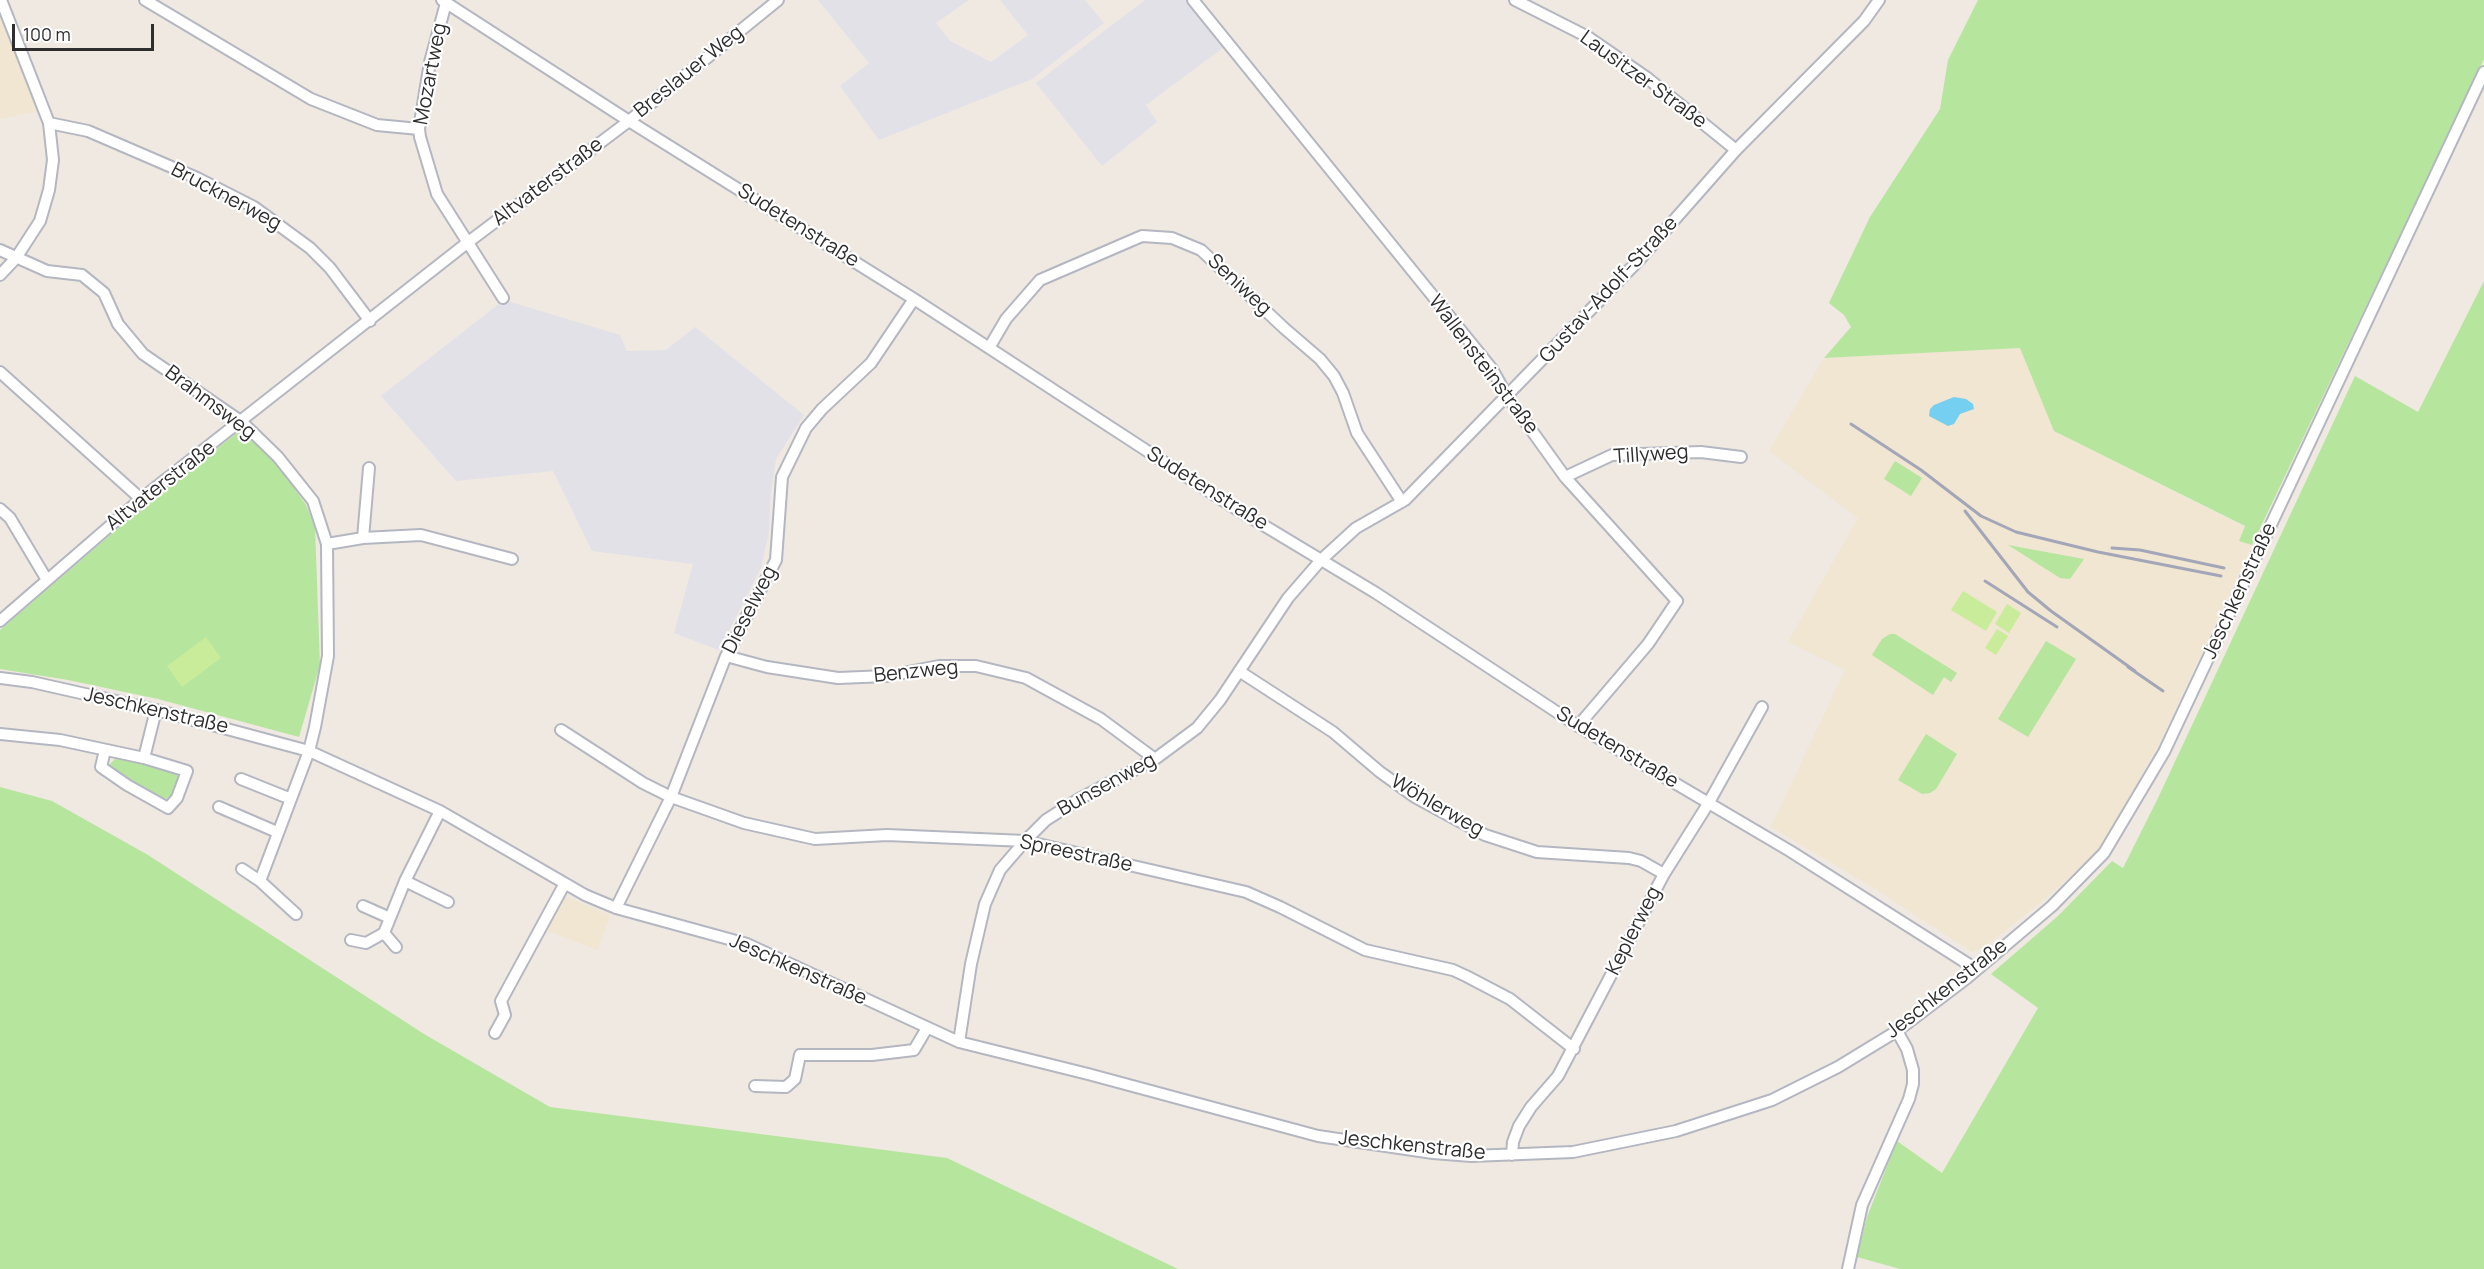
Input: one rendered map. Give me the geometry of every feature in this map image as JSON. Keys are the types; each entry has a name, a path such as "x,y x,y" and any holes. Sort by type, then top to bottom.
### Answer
{"street":[{"path":"0,275 16,258 40,221 49,190 53,160 49,123 1,0"},
{"path":"145,0 310,99 377,125 419,129"},
{"name":"Breslauer Weg","path":"628,121 778,0"},
{"name":"Wallensteinstraße","path":"1193,0 1492,369 1507,396 1565,477 1677,601 1648,644 1578,726"},
{"name":"Lausitzer Straße","path":"1515,0 1588,37 1647,77 1736,150"},
{"name":"Gustav-Adolf-Straße","path":"1321,560 1356,528 1402,502 1639,260 1736,150 1864,21 1880,0"},
{"name":"Mozartweg","path":"444,2 430,62 419,129 437,194 467,243"},
{"name":"Sudetenstraße","path":"444,2 628,121 914,299 1230,505 1321,560 1578,726 1790,851 1976,969"},
{"name":"Jeschkenstraße","path":"0,678 32,682 156,710 309,751 440,811 564,885 616,908 747,944 959,1042 1318,1136 1433,1153 1471,1156 1573,1152 1676,1131 1772,1100 1838,1067 1897,1031 2052,906 2104,853 2164,753 2484,72"},
{"name":"Altvaterstraße","path":"0,621 141,499 242,422 467,243 628,121"},
{"name":"Brucknerweg","path":"49,123 88,131 197,178 254,207 310,248 330,268 370,321"},
{"name":"Seniweg","path":"988,348 1006,320 1040,280 1142,236 1172,238 1201,250 1320,359 1334,376 1343,393 1357,433 1402,502"},
{"path":"467,243 503,298"},
{"name":"Brahmsweg","path":"0,250 47,271 82,274 104,293 118,324 143,354 242,422 278,457 313,501 327,544 328,656 309,751"},
{"name":"Dieselweg","path":"616,908 671,797 726,656 776,560 782,477 806,428 822,409 871,363 914,299"},
{"path":"0,372 141,499"},
{"name":"Tillyweg","path":"1565,477 1612,455 1701,452 1741,457"},
{"path":"363,538 369,468"},
{"path":"0,509 10,518 47,580"},
{"path":"327,544 363,538 421,535 512,559"},
{"name":"Bunsenweg","path":"959,1042 971,963 985,904 1000,870 1046,820 1079,799 1155,759 1197,728 1209,715 1288,598 1321,560"},
{"name":"Benzweg","path":"726,656 767,667 838,678 887,676 939,666 976,666 1026,678 1101,719 1155,759"},
{"name":"Wöhlerweg","path":"1239,671 1333,732 1380,772 1415,797 1485,835 1537,852 1629,858 1641,861 1664,874"},
{"name":"Keplerweg","path":"1512,1155 1513,1142 1519,1126 1531,1107 1558,1076 1574,1049 1664,874 1708,804 1762,707"},
{"path":"144,758 156,710"},
{"name":"Spreestraße","path":"561,730 643,783 671,797 744,823 815,839 887,835 1025,841 1246,892 1365,950 1454,970 1510,999 1574,1049"},
{"path":"0,734 60,740 144,758 187,771 177,798 168,808 101,767 105,750"},
{"path":"260,881 309,751"},
{"path":"241,779 291,799"},
{"path":"219,807 277,832"},
{"path":"351,940 366,943 384,933 405,881 440,811"},
{"path":"242,869 260,881 296,914"},
{"path":"405,881 448,902"},
{"path":"495,1033 505,1015 501,1001 564,885"},
{"path":"363,906 390,918"},
{"path":"384,933 396,947"},
{"path":"755,1086 786,1087 795,1079 800,1055 872,1055 914,1050 927,1028"},
{"path":"1849,1265 1862,1205 1909,1099 1913,1084 1913,1070 1907,1049 1897,1031"}],"shaded area":[{"path":"0,0 44,110 0,119"},
{"path":"818,0 969,0 936,23 950,41 991,62 1028,35 1000,0 1085,0 1104,23 1032,79 879,140 840,86 869,63"},
{"path":"1145,0 1186,0 1224,47 1146,105 1157,122 1102,166 1036,83"},
{"path":"504,300 620,335 627,351 666,350 695,327 804,415 776,459 771,491 769,532 761,568 719,650 674,633 693,564 592,551 553,471 456,481 381,396"},
{"path":"2020,348 2055,431 2245,527 2239,540 2252,545 2157,748 2099,850 2045,899 1983,948 1972,952 1874,888 1771,827 1845,670 1788,642 1858,518 1769,451 1824,358"},
{"path":"563,896 610,915 598,950 547,931"}],"green space":[{"path":"1978,0 2484,0 2484,59 2252,545 2239,541 2245,526 2054,431 2020,348 1824,358 1851,327 1844,315 1829,303 1870,217 1940,109 1948,60"},
{"path":"2484,281 2484,1269 1900,1269 1857,1257 1867,1217 1897,1141 1942,1173 2038,1008 1991,974 2058,916 2112,861 2123,868 2158,798 2355,376 2418,412"},
{"path":"243,428 274,459 306,505 315,527 320,665 299,737 158,699 68,680 0,669 0,630 145,505"},
{"path":"1895,461 1922,478 1911,496 1884,479"},
{"path":"2008,545 2084,559 2070,579 2060,578"},
{"path":"1963,591 1997,612 1986,631 1951,610"},
{"path":"2007,604 2021,613 2009,633 1995,624"},
{"path":"1997,629 2008,636 1996,655 1985,648"},
{"path":"1895,634 1957,673 1951,682 1944,677 1933,695 1872,655 1882,639"},
{"path":"206,637 221,658 182,687 167,666"},
{"path":"2046,641 2076,659 2028,737 1998,719"},
{"path":"1926,734 1957,754 1936,789 1922,794 1898,780"},
{"path":"115,759 138,761 172,771 179,777 173,794 164,800 160,799 108,766"},
{"path":"0,787 52,801 148,855 424,1034 550,1107 947,1158 1178,1269 0,1269"}],"water":[{"path":"1954,397 1966,399 1973,404 1974,409 1960,414 1954,424 1948,426 1929,416 1930,409 1934,405"}],"railway":[{"path":"1851,424 1921,470 1981,516 2016,532 2098,552 2221,576"},
{"path":"1965,511 2028,592 2135,671"},
{"path":"2112,548 2140,550 2224,568"},
{"path":"1985,581 2057,627"},
{"path":"2128,667 2163,691"}]}
